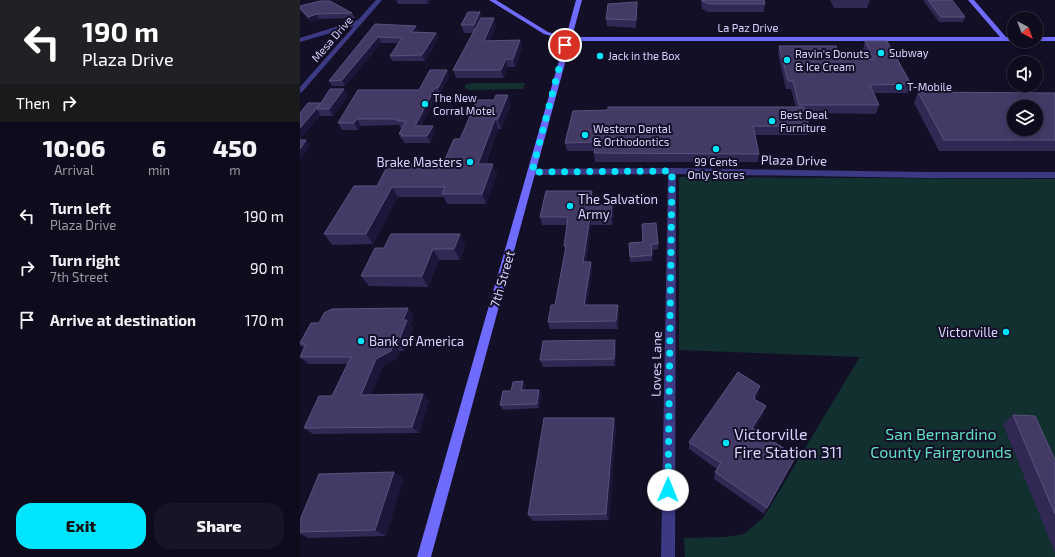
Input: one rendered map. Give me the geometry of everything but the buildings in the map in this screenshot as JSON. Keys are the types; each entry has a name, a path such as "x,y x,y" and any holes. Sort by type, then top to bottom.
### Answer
{"main road":[{"name":"La Paz Drive","path":"492,0 546,33 567,39 1004,38"},
{"name":"7th Street","path":"424,557 579,0"},
{"path":"971,0 1004,38"},
{"path":"1043,39 1055,39"}],"street":[{"name":"Mesa Drive","path":"300,91 379,0"},
{"path":"300,40 359,22"},
{"name":"Plaza Drive","path":"532,172 672,171 928,175 1055,175"},
{"name":"Loves Lane","path":"668,557 672,171"}],"green space":[{"path":"471,83 525,83 523,89 469,90 465,88 465,85"},
{"name":"San Bernardino County Fairgrounds","path":"679,177 1055,179 1055,557 685,557 684,538 726,537 744,534 763,518 860,357 679,350"}],"place":[{"name":"Subway","path":"881,53"},
{"name":"Jack in the Box","path":"600,56"},
{"name":"Ravin's Donuts & Ice Cream","path":"787,60"},
{"name":"T-Mobile","path":"899,87"},
{"name":"The New Corral Motel","path":"425,104"},
{"name":"Best Deal Furniture","path":"772,121"},
{"name":"Western Dental & Orthodontics","path":"585,135"},
{"name":"99 Cents Only Stores","path":"716,149"},
{"name":"Brake Masters","path":"470,162"},
{"name":"The Salvation Army","path":"570,206"},
{"name":"Victorville","path":"1006,332"},
{"name":"Bank of America","path":"361,341"},
{"name":"Victorville Fire Station 311","path":"726,443"}],"route":[{"path":"565,45 532,172 672,171 668,490"}]}
